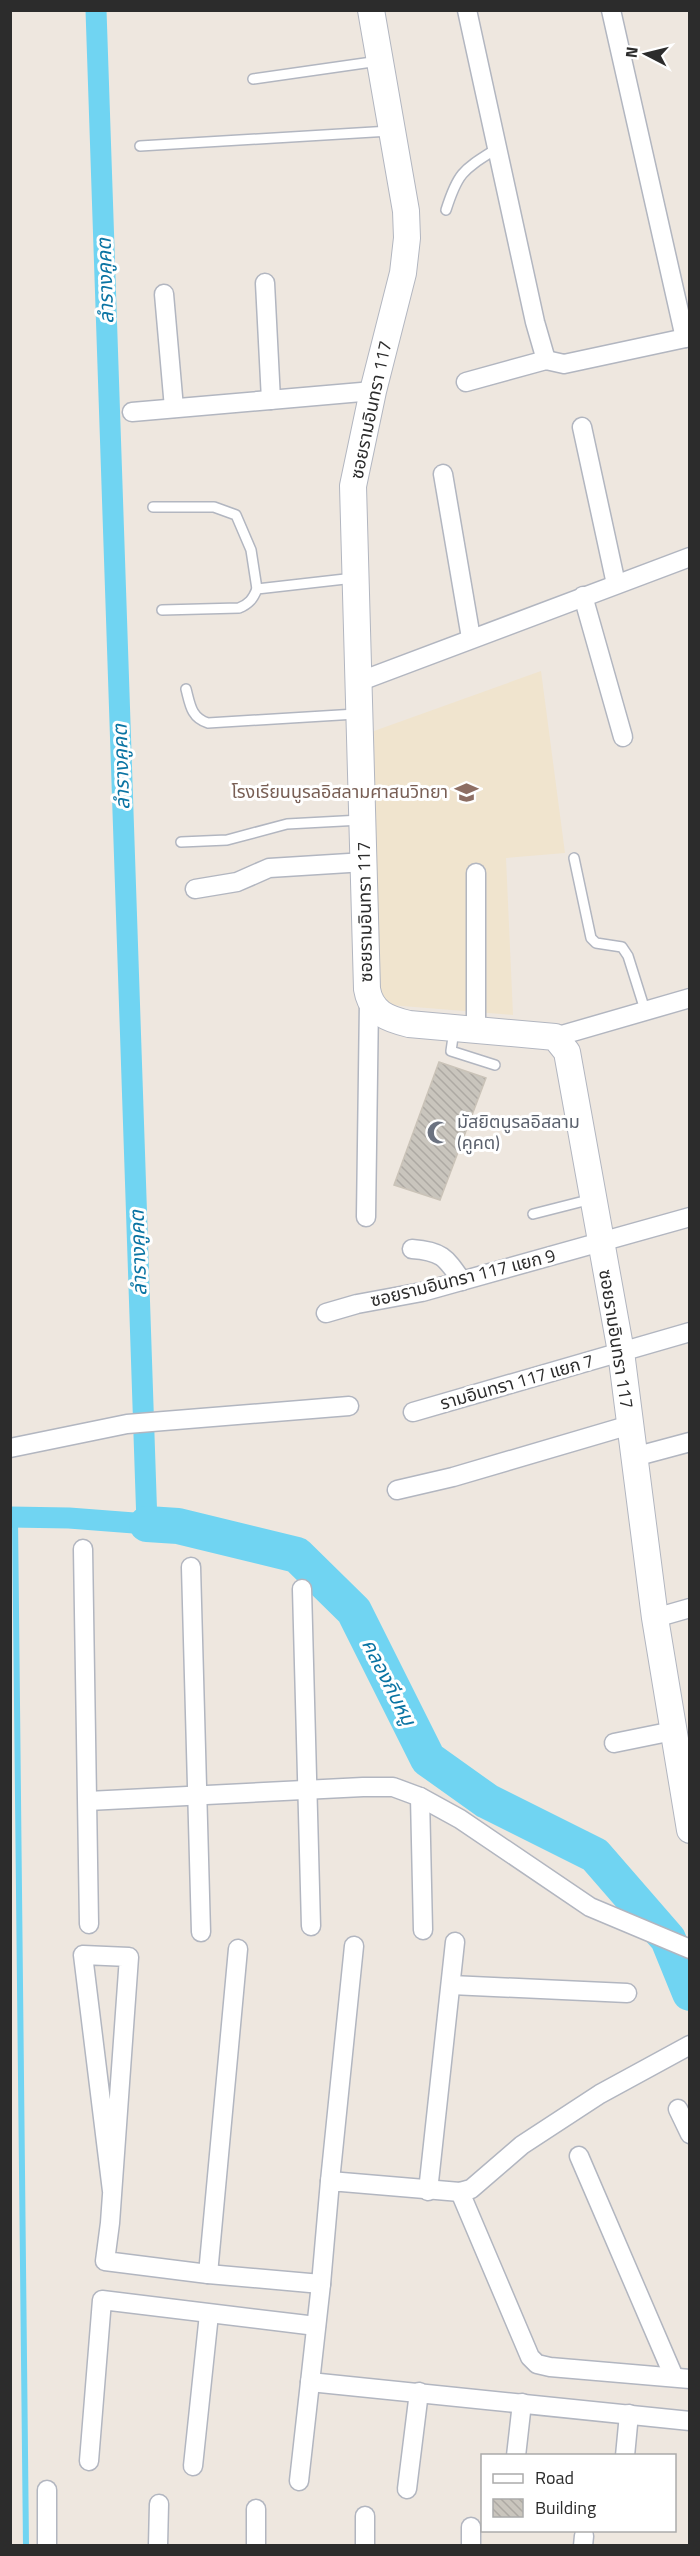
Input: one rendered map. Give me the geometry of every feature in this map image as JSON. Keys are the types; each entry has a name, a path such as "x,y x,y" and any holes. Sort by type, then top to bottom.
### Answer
{"street":[{"name":"ซอยรามอินทรา 117","path":"371,10 406,211 407,238 403,273 373,392 354,486 354,578 369,1002 380,1014 392,1020 555,1036 567,1052 621,1352 655,1618 690,1830"},
{"path":"466,10 546,360"},
{"path":"466,382 546,360 564,364 688,337 610,10"},
{"path":"265,283 271,400"},
{"path":"164,294 174,408"},
{"path":"132,412 373,392"},
{"path":"582,427 616,584"},
{"path":"443,474 471,638"},
{"path":"358,682 690,557"},
{"path":"583,596 623,737"},
{"path":"195,889 237,882 269,868 364,862"},
{"path":"465,1028 476,873"},
{"path":"555,1036 690,998"},
{"path":"366,1217 369,1002"},
{"name":"ซอยรามอินทรา 117 แยก 9","path":"326,1313 357,1304 403,1297 690,1217"},
{"path":"412,1250 440,1254 462,1281"},
{"name":"รามอินทรา 117 แยก 7","path":"413,1412 690,1332"},
{"path":"10,1448 127,1424 349,1406"},
{"path":"397,1490 453,1477 630,1425"},
{"path":"634,1457 690,1442"},
{"path":"83,1549 89,1924"},
{"path":"191,1568 201,1932"},
{"path":"302,1589 311,1926"},
{"path":"655,1618 690,1608"},
{"path":"614,1743 673,1731"},
{"path":"88,1800 393,1787 420,1797 460,1819 590,1907 689,1949"},
{"path":"420,1797 423,1930"},
{"path":"428,2191 455,1942"},
{"path":"299,2481 354,1946"},
{"path":"208,2274 238,1949"},
{"path":"112,2191 83,1955 129,1957 112,2191 105,2261 208,2274 321,2284"},
{"path":"451,1985 627,1993"},
{"path":"330,2181 460,2193 471,2188 522,2145 600,2094 690,2045"},
{"path":"678,2109 690,2134"},
{"path":"460,2193 530,2357 537,2364 682,2378 579,2156"},
{"path":"88,2461 102,2300 316,2326"},
{"path":"193,2466 209,2314"},
{"path":"310,2382 690,2421"},
{"path":"406,2489 419,2392"},
{"path":"516,2454 522,2403"},
{"path":"625,2454 629,2414"},
{"path":"47,2490 47,2546"},
{"path":"158,2546 159,2504"},
{"path":"256,2509 256,2546"},
{"path":"365,2516 365,2546"},
{"path":"471,2527 471,2546"}],"lane":[{"path":"253,79 380,61"},
{"path":"140,146 393,131"},
{"path":"446,210 455,182 466,167 496,149"},
{"path":"153,507 214,507 236,515 250,550 257,589 254,598 247,605 239,608 162,610"},
{"path":"257,589 354,578"},
{"path":"186,689 193,714 199,720 208,723 359,714"},
{"path":"181,842 227,840 288,824 363,820"},
{"path":"574,858 591,938 596,943 622,947 628,956 645,1010"},
{"path":"465,1028 451,1051 495,1065"},
{"path":"533,1215 592,1199"}],"shaded area":[{"name":"โรงเรียนนูรลอิสลามศาสนวิทยา","path":"541,671 565,853 506,858 513,1015 390,1005 378,992 374,731"}],"building":[{"name":"มัสยิตนูรลอิสลาม (คูคต)","path":"439,1062 486,1078 440,1200 394,1185"}],"waterway":[{"name":"ลำรางคูคต","path":"10,1517 69,1518 147,1524 96,10"},
{"path":"15,1517 26,2546"},
{"name":"คลองกีบหมู","path":"147,1524 178,1526 297,1555 354,1611 428,1759 487,1801 595,1855 668,1939 690,1993"}],"place":[{"name":"โรงเรียนนูรลอิสลามศาสนวิทยา","path":"466,792"},
{"name":"มัสยิตนูรลอิสลาม (คูคต)","path":"439,1132"}]}
